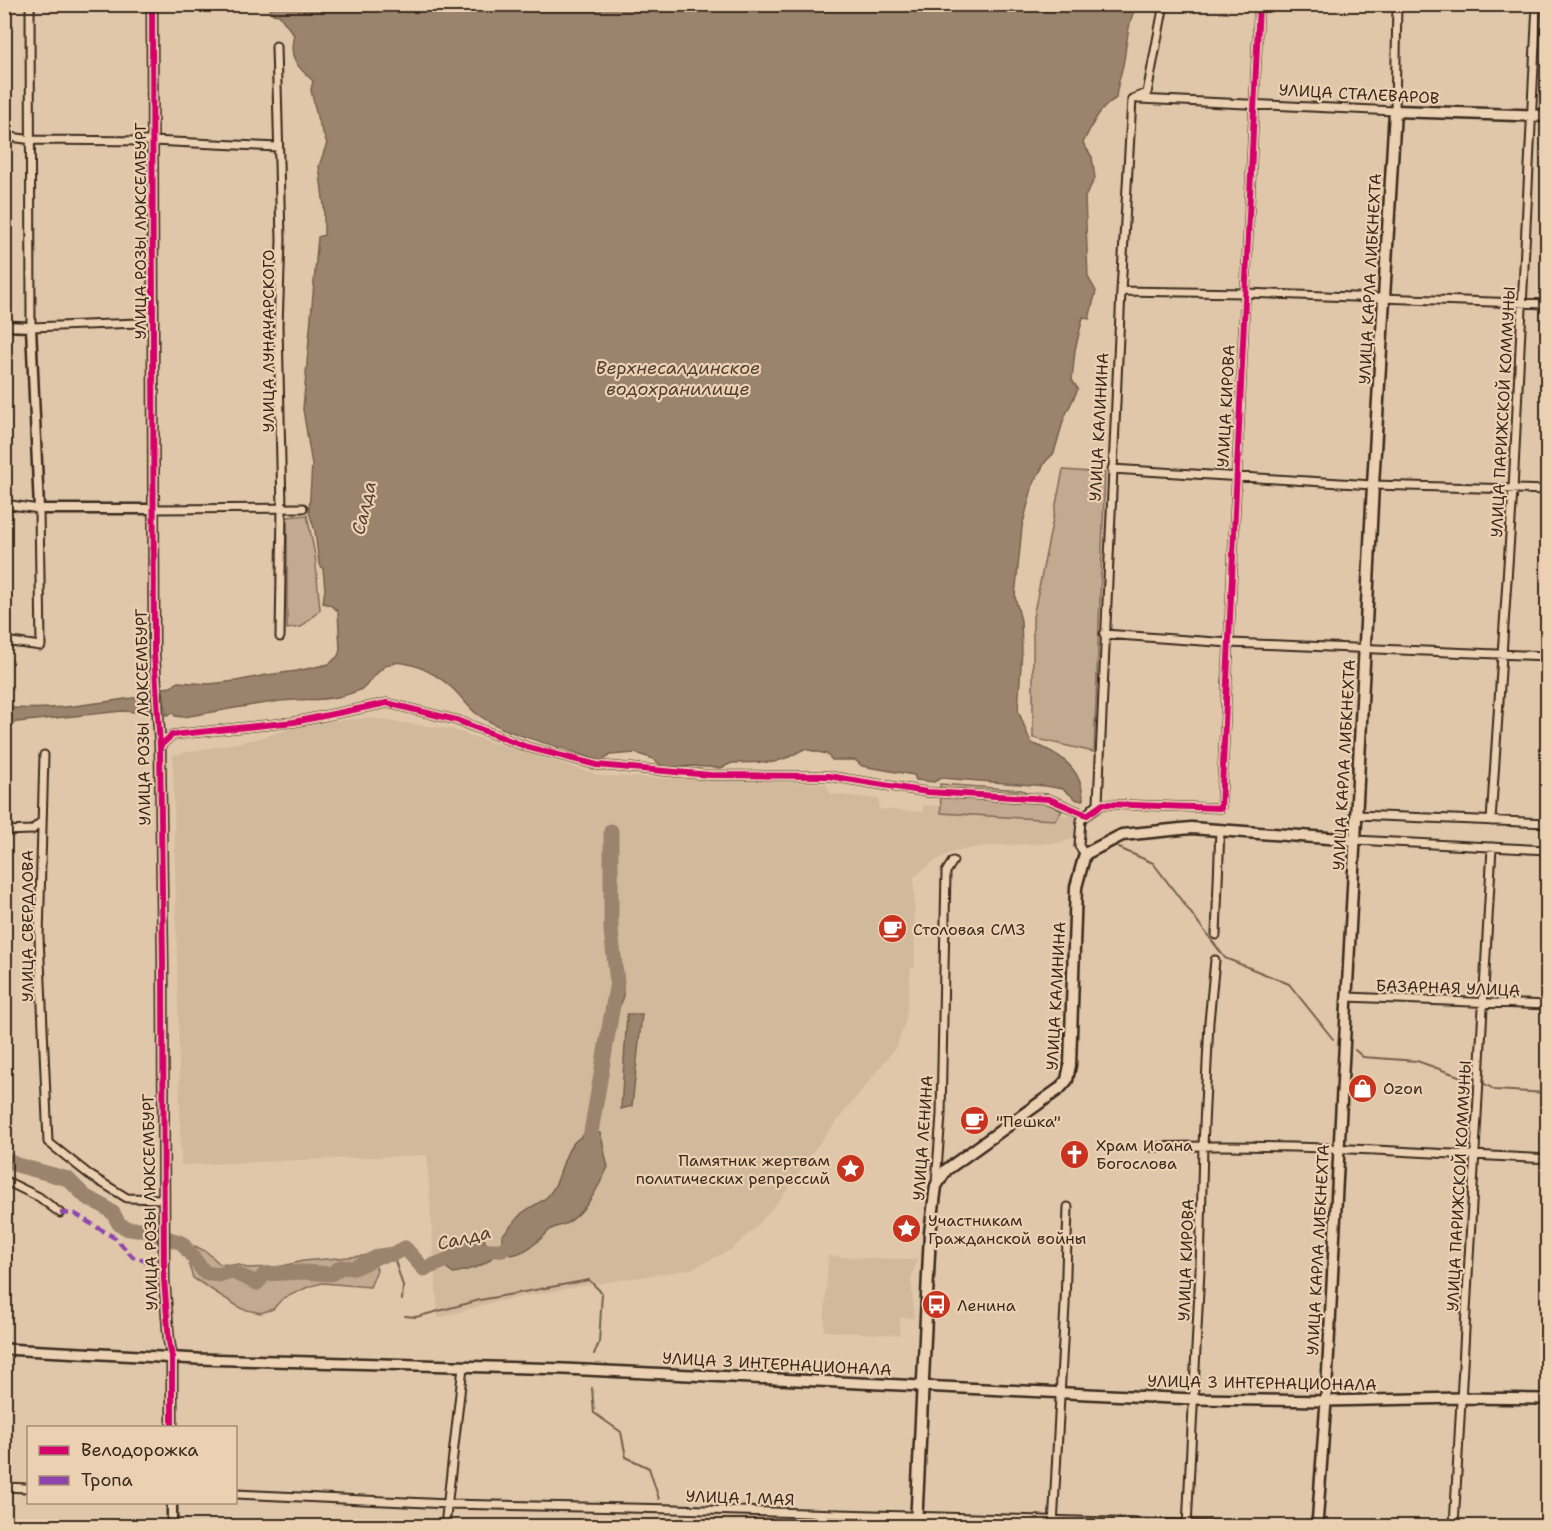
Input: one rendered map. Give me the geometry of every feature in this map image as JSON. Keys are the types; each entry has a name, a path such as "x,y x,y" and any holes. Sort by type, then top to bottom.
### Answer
{"main road":[{"name":"УЛИЦА СТАЛЕВАРОВ","path":"1395,111 1548,116"},
{"name":"УЛИЦА КАРЛА ЛИБКНЕХТА","path":"1317,1527 1326,1401 1373,485 1395,111"},
{"path":"1085,854 1122,835 1191,828 1355,840"},
{"name":"УЛИЦА КАЛИНИНА","path":"936,1185 945,1170 1035,1108 1067,1080 1070,1065 1076,887 1078,872 1085,854"},
{"name":"УЛИЦА ЛЕНИНА","path":"916,1522 930,1233 936,1185"},
{"name":"УЛИЦА 3 ИНТЕРНАЦИОНАЛА","path":"4,1349 198,1359 564,1370 1060,1391 1193,1399 1326,1401 1548,1399"}],"street":[{"path":"4,641 41,646 39,509 31,327 30,4"},
{"name":"УЛИЦА РОЗЫ ЛЮКСЕМБУРГ","path":"152,4 154,652 159,726 164,1279 172,1357 172,1426"},
{"path":"1132,99 1147,93 1164,4"},
{"name":"УЛИЦА КИРОВА","path":"1087,814 1103,804 1221,808 1259,4"},
{"name":"УЛИЦА КАРЛА ЛИБКНЕХТА","path":"1395,111 1397,4"},
{"name":"УЛИЦА ПАРИЖСКОЙ КОММУНЫ","path":"1491,821 1514,490 1537,4"},
{"name":"УЛИЦА ЛУНАЧАРСКОГО","path":"276,46 281,240 278,326 282,508 280,638"},
{"name":"УЛИЦА СТАЛЕВАРОВ","path":"1132,99 1395,111"},
{"name":"УЛИЦА КАЛИНИНА","path":"1085,854 1079,846 1081,820 1098,803 1104,634 1132,99"},
{"path":"4,136 32,140 152,141 277,147"},
{"path":"1121,291 1548,304"},
{"path":"4,326 139,323"},
{"path":"1112,469 1373,485 1548,490"},
{"path":"4,504 39,509 303,508"},
{"path":"1104,634 1230,643 1548,656"},
{"path":"159,746 172,735 294,722 387,703 456,720 527,747 597,765 710,775 828,776 927,792 1049,799 1087,814"},
{"name":"УЛИЦА СВЕРДЛОВА","path":"44,755 39,937 48,1142 91,1176 127,1198 164,1199"},
{"path":"1356,815 1548,823"},
{"path":"4,831 32,830 42,820"},
{"path":"1216,935 1220,829"},
{"path":"1355,840 1548,850"},
{"name":"УЛИЦА ПАРИЖСКОЙ КОММУНЫ","path":"1454,1527 1492,847"},
{"name":"УЛИЦА ЛЕНИНА","path":"936,1185 941,1104 946,872 953,861"},
{"name":"УЛИЦА КИРОВА","path":"1187,1525 1200,1270 1209,1022 1215,960"},
{"name":"БАЗАРНАЯ УЛИЦА","path":"1347,997 1548,1005"},
{"path":"1151,1147 1338,1149 1548,1159"},
{"path":"5,1183 39,1197 60,1213"},
{"path":"1053,1523 1068,1207"},
{"path":"445,1527 463,1367"},
{"path":"4,1487 27,1488"},
{"name":"УЛИЦА 1 МАЯ","path":"237,1494 447,1504 674,1509 916,1522 1243,1527"},
{"path":"172,1504 172,1527"}],"shaded area":[{"path":"1063,470 1105,473 1094,752 1033,738 1033,617"},
{"path":"307,515 315,555 320,610 301,627 287,629 287,517"},
{"path":"369,718 449,729 602,776 826,784 831,794 879,799 879,809 923,812 923,805 1075,816 1074,839 1059,843 985,846 954,851 933,862 914,877 915,966 911,969 906,1020 897,1046 814,1150 793,1183 759,1224 731,1250 691,1269 494,1302 438,1318 427,1155 181,1165 173,755 257,739 310,723"},
{"path":"940,784 1022,790 1062,811 1055,820 941,813"},
{"path":"195,1246 207,1252 220,1264 247,1268 278,1267 303,1261 372,1255 377,1270 370,1287 322,1283 282,1299 273,1309 261,1313 242,1309 193,1278 189,1265"},
{"path":"828,1256 917,1260 911,1278 914,1318 900,1317 899,1335 824,1331"},
{"path":"934,1520 978,1522 978,1526 934,1526"}],"water":[{"name":"Верхнесалдинское водохранилище","path":"268,5 1137,5 1129,27 1116,98 1100,112 1083,143 1092,157 1095,178 1085,197 1088,277 1096,291 1089,319 1083,317 1075,350 1072,380 1078,389 1064,418 1054,453 1046,461 1033,484 1022,527 1015,597 1021,621 1022,650 1018,710 1031,743 1051,751 1074,770 1082,789 1083,800 1077,800 1063,789 1046,786 941,778 934,782 916,780 914,775 862,766 855,760 832,760 827,754 804,749 774,762 732,763 721,768 692,766 665,768 651,758 635,753 610,755 601,762 522,736 491,723 477,714 441,679 430,672 404,663 387,665 362,689 334,698 251,705 183,717 175,716 174,713 166,715 163,688 171,687 178,682 209,684 297,671 329,664 338,656 340,650 338,611 323,603 325,589 323,569 319,563 315,531 309,512 312,465 303,409 318,237 324,235 324,206 319,166 327,143 318,121 311,90 313,81 298,66 293,56 294,35 279,15 273,14"},
{"path":"149,696 151,713 122,711 17,722 5,726 5,707 40,709"},
{"path":"617,982 623,987 623,999 609,1029 606,1021 611,988 613,983"},
{"path":"627,1014 642,1014 632,1106 621,1109"},
{"path":"591,1132 600,1133 608,1167 586,1205 574,1218 552,1229 522,1252 511,1255 502,1250 502,1235 521,1214 548,1196 554,1188 564,1160 573,1144 580,1137"},
{"path":"478,1236 484,1238 487,1250 492,1257 479,1266 453,1273 447,1268 445,1247"}],"waterway":[{"name":"Салда","path":"585,1151 591,1132 617,982 611,931 611,831"},
{"path":"1119,848 1153,863 1225,958 1289,984 1333,1039"},
{"path":"1355,1050 1363,1057 1417,1061 1470,1080"},
{"path":"1485,1084 1495,1090 1548,1093"},
{"name":"Салда","path":"4,1159 17,1165 68,1179 86,1197 113,1213 119,1224 128,1229 146,1229 182,1243 205,1273 219,1275 230,1271 257,1283 265,1274 303,1272 331,1274 341,1267 354,1268 379,1256 393,1254 405,1248 424,1269 447,1260 487,1250 502,1250 517,1237"},
{"path":"393,1254 403,1286 402,1300"},
{"path":"405,1316 416,1317 480,1300 589,1280 602,1293 599,1343 594,1354"},
{"path":"592,1388 594,1413 621,1432 626,1457 649,1468 659,1499"}],"marked path":[{"path":"60,1213 75,1214 115,1238 133,1257 144,1260 164,1279"}],"cycle path":[{"path":"152,4 154,653 160,746 164,1279 172,1357 172,1426"},
{"path":"160,746 172,735 294,722 387,703 456,720 527,747 597,765 710,775 828,776 927,792 1049,799 1087,815 1103,804 1221,808 1259,4"}],"place":[{"name":"Столовая СМЗ","path":"892,929"},
{"name":"Ozon","path":"1362,1088"},
{"name":"\"Пешка\"","path":"975,1121"},
{"name":"Храм Иоана Богослова","path":"1075,1154"},
{"name":"Памятник жертвам политических репрессий","path":"851,1169"},
{"name":"Участникам Гражданской войны","path":"907,1229"},
{"name":"Ленина","path":"936,1305"}]}
